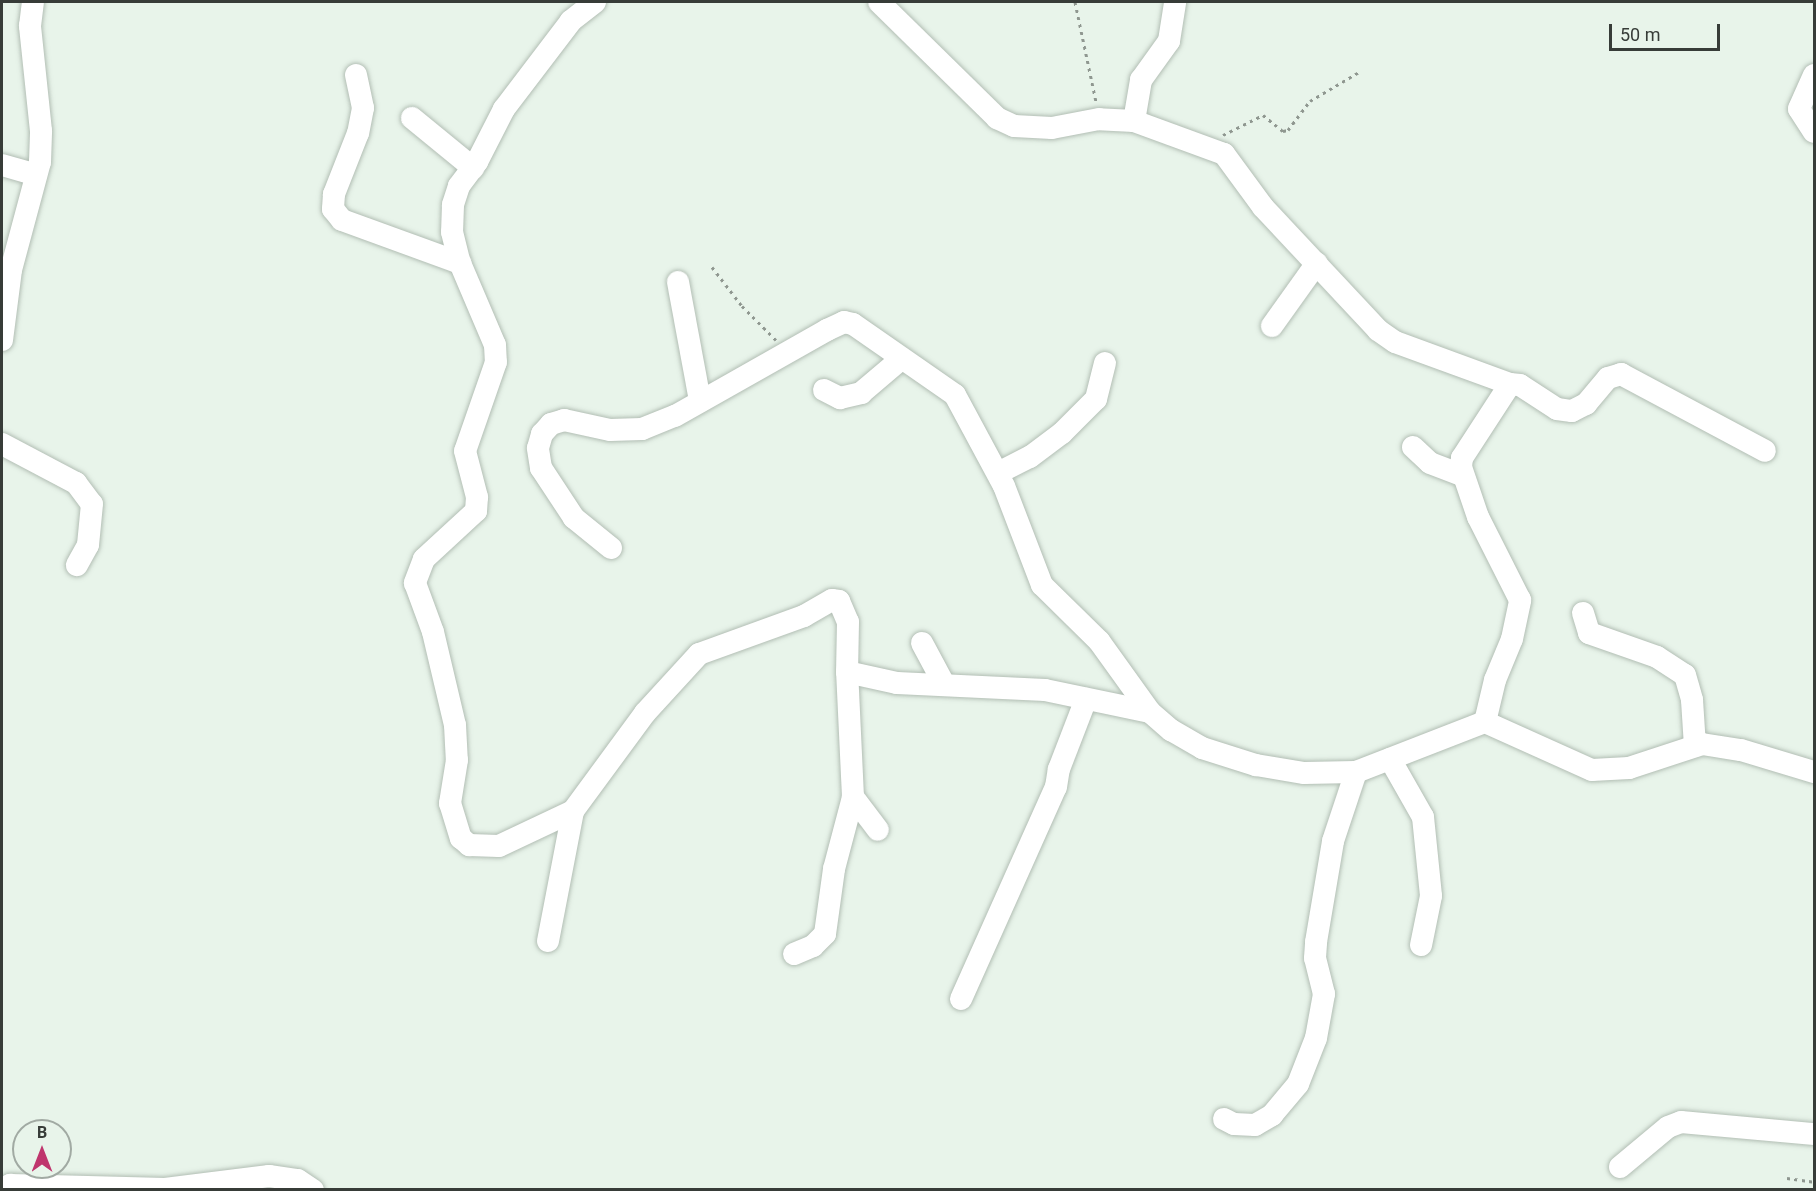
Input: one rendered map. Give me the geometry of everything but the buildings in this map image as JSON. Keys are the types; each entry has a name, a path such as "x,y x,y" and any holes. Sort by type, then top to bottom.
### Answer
{"street":[{"path":"2,340 4,298 36,175 41,131 30,26 33,2"},
{"path":"573,811 499,846 480,847 461,838 450,803 457,760 454,725 433,632 416,583 424,559 476,511 477,497 465,451 469,432 491,385 496,354 489,327 460,263 452,232 453,205 459,186 473,168 504,109 571,21 595,2"},
{"path":"1134,121 1141,80 1169,41 1175,2"},
{"path":"891,7 997,118 1029,128 1099,119 1134,121 1205,144 1224,153 1263,207 1317,263 1364,318 1395,342 1510,384 1520,385 1557,409 1572,411 1586,404 1608,378 1621,374 1765,451"},
{"path":"356,75 363,108 358,133 334,194 333,209 342,220 460,263"},
{"path":"1815,75 1799,109 1815,132"},
{"path":"412,118 473,168"},
{"path":"2,165 36,175"},
{"path":"1272,327 1317,263"},
{"path":"678,282 700,401"},
{"path":"611,548 574,518 555,494 541,468 538,448 542,434 551,424 564,420 610,430 642,429 700,401 848,322 863,329 901,359 955,395 998,473 1042,585 1052,600 1099,641 1150,712 1202,748 1256,765 1304,773 1356,772 1485,722 1592,770 1629,768 1695,746 1741,750 1815,772"},
{"path":"824,390 840,398 861,393 901,359"},
{"path":"998,473 1030,457 1062,433 1096,399 1105,363"},
{"path":"1485,722 1496,680 1512,639 1520,600 1500,564 1461,475 1462,459 1510,384"},
{"path":"2,444 76,483 92,504 88,545 77,565"},
{"path":"1413,447 1430,463 1461,475"},
{"path":"549,941 573,811 645,713 699,654 804,616 836,600 844,610 850,636 847,672 853,797 834,868 825,934 813,946 794,954"},
{"path":"1584,613 1589,633 1657,657 1685,675 1692,700 1695,746"},
{"path":"922,643 944,684"},
{"path":"847,672 897,682 1045,690 1150,712"},
{"path":"961,999 1056,787 1059,769 1086,699"},
{"path":"1390,759 1423,818 1431,896 1422,945"},
{"path":"1224,1119 1234,1124 1255,1125 1272,1115 1298,1084 1316,1038 1324,994 1315,958 1316,942 1334,841 1356,772"},
{"path":"853,797 878,830"},
{"path":"1620,1167 1668,1127 1681,1122 1815,1134"},
{"path":"3,1190 10,1185 52,1188 210,1187 283,1177 298,1180 313,1190"}],"path":[{"path":"1075,2 1099,119"},
{"path":"1205,144 1263,115 1283,131 1287,130 1310,100 1359,72"},
{"path":"712,267 741,306 788,352"},
{"path":"1787,1178 1815,1182"}]}
